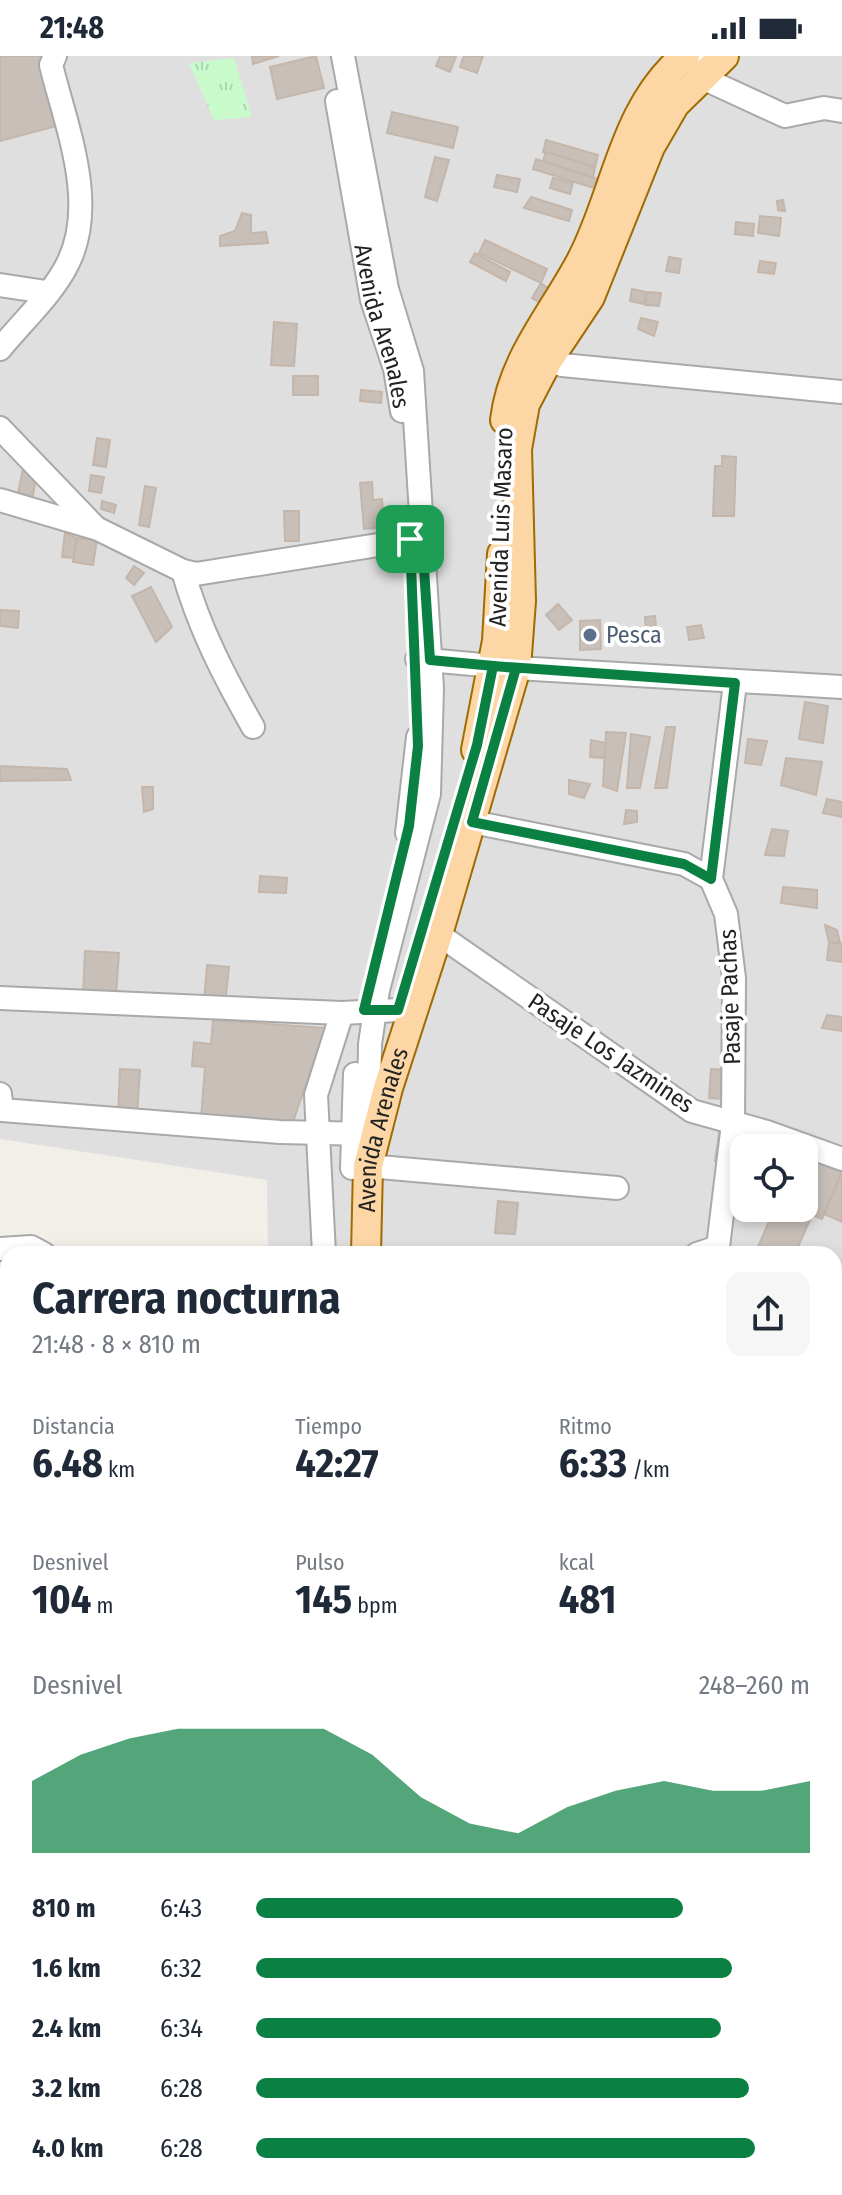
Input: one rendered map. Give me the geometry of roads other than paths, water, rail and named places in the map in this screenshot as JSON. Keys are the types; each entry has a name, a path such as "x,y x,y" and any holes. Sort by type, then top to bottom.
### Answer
{"main road":[{"name":"Avenida Luis Masaro","path":"379,1010 438,934 472,822 521,601 517,449 538,355 590,297 650,147 702,60"},
{"name":"Avenida Luis Masaro","path":"360,1167 362,1128 379,1010 504,667"},
{"name":"Avenida Arenales","path":"365,1246 360,1167 388,1088 379,1010"},
{"path":"352,1246 360,1167"}],"street":[{"path":"0,349 64,270 73,251 82,193 51,65 55,56"},
{"name":"Avenida Arenales","path":"329,56 372,300 402,398 416,538"},
{"path":"324,1246 316,1095 379,1010 429,794 433,749 423,659 416,538 412,371 387,289 343,56"},
{"path":"702,60 709,81 785,116 824,108 842,111"},
{"path":"0,285 46,292"},
{"path":"538,355 562,365 842,392"},
{"path":"0,428 98,529"},
{"path":"0,500 98,529 183,571 207,573 416,538"},
{"path":"183,571 195,614 253,727"},
{"path":"423,659 735,683 842,687"},
{"name":"Pasaje Pachas","path":"718,1246 733,1124 731,938 726,914 711,879 735,683"},
{"path":"472,822 684,864 711,879"},
{"name":"Pasaje Los Jazmines","path":"438,934 692,1111 767,1132 842,1159"},
{"path":"0,998 379,1010"},
{"path":"0,1094 2,1110 317,1133 362,1128"},
{"path":"360,1167 617,1188"}],"place":[{"name":"Pesca","path":"590,635"}]}
